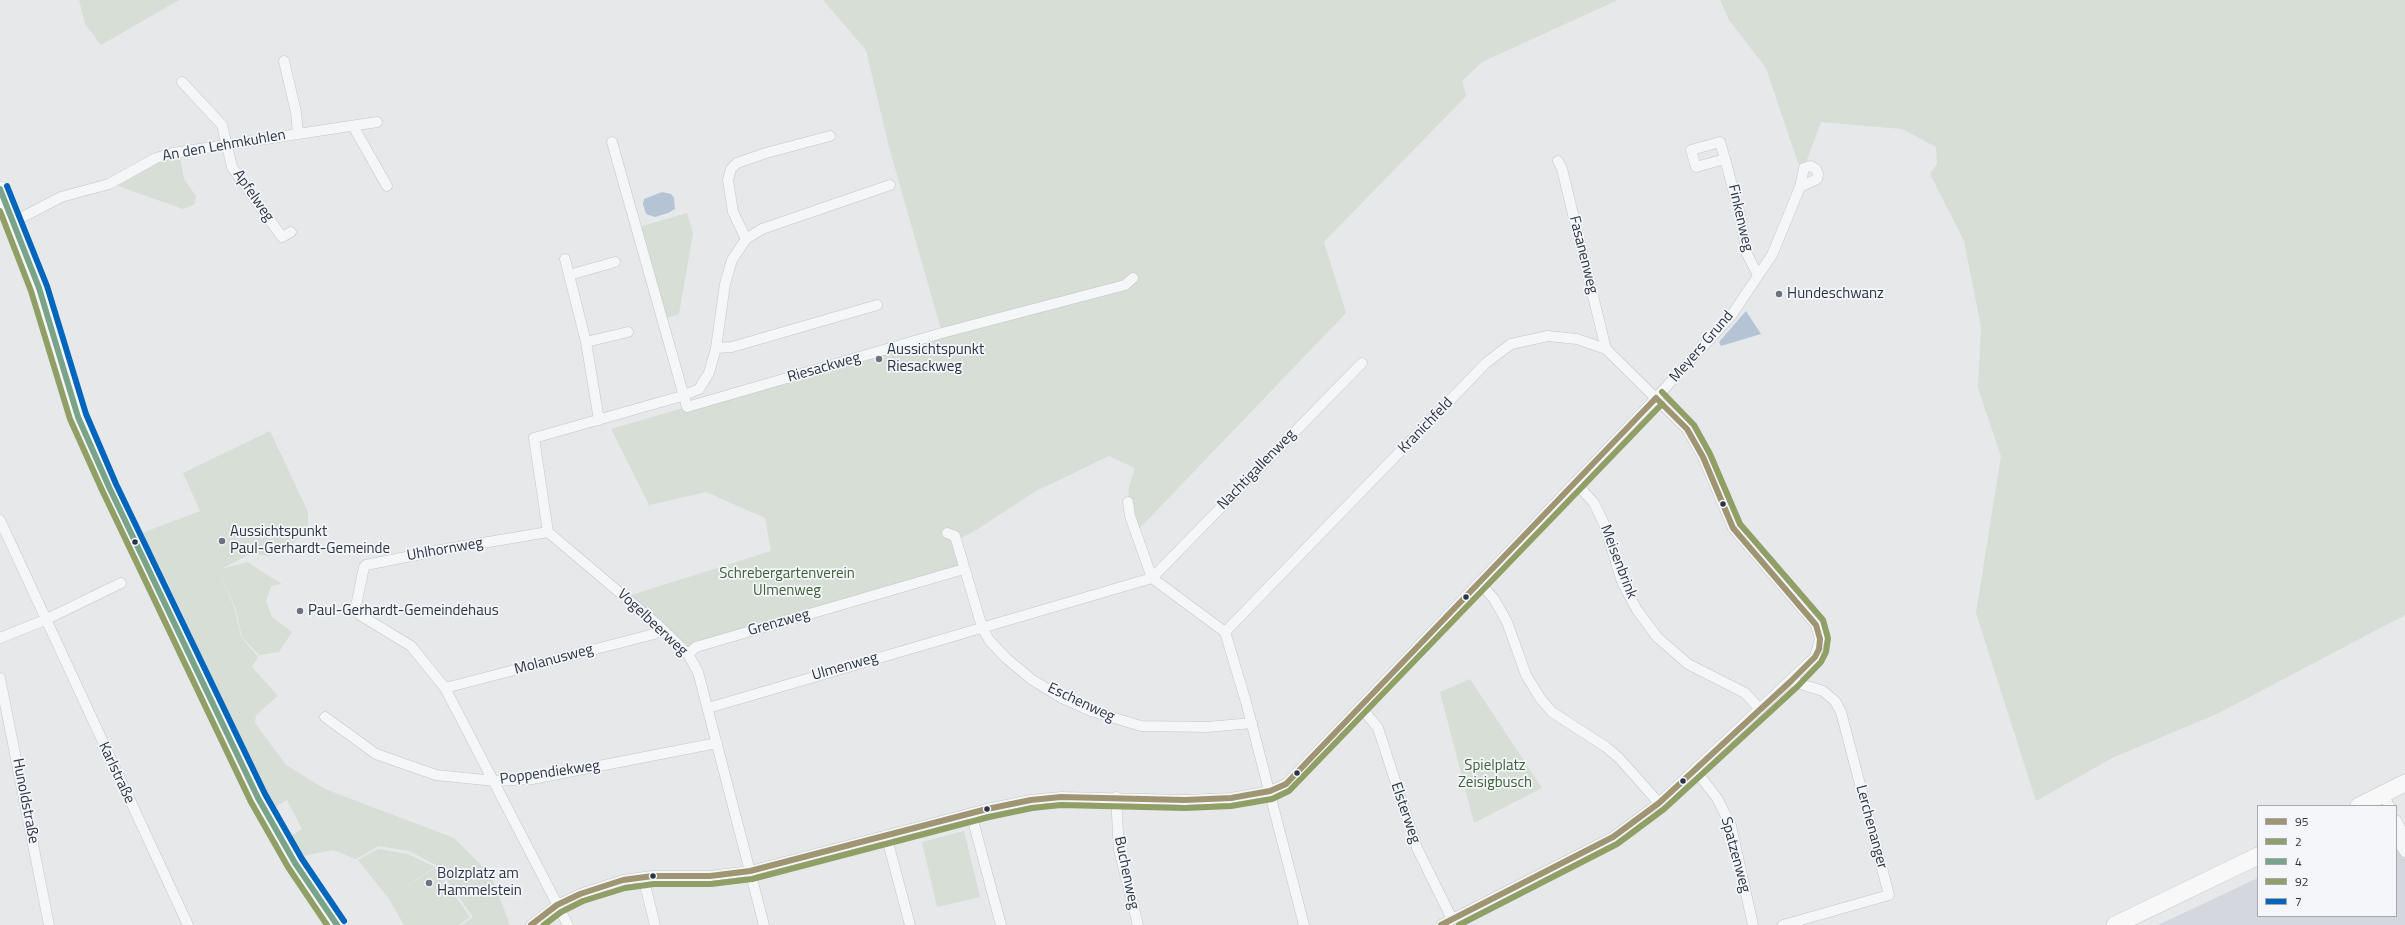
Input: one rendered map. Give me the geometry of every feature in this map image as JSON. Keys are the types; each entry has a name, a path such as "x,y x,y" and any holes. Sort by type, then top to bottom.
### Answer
{"main road":[{"path":"0,189 39,288 78,417 109,487 228,732 258,798 280,838 335,924"},
{"path":"2364,805 2386,800 2405,783"},
{"path":"2115,925 2257,856"}],"street":[{"path":"284,61 296,112 298,134"},
{"path":"182,82 222,125 228,143"},
{"name":"An den Lehmkuhlen","path":"13,222 61,197 109,184 156,158 228,143 377,122"},
{"path":"353,126 387,186"},
{"path":"746,239 733,212 728,180 731,170 738,163 766,153 830,136"},
{"path":"612,142 682,396"},
{"name":"Apfelweg","path":"228,143 232,167 282,237 291,232"},
{"name":"Finkenweg","path":"1725,159 1740,215 1747,254 1758,275"},
{"name":"Fasanenweg","path":"1558,161 1562,169 1606,349"},
{"path":"548,532 534,438 682,396 699,389 709,373 716,348 724,284 732,260 746,239 762,229 890,186"},
{"name":"Meyers Grund","path":"531,925 557,905 604,885 643,877 710,876 750,871 971,813 1031,800 1061,796 1185,800 1231,798 1270,791 1286,784 1656,398 1731,316 1772,255 1800,187"},
{"path":"565,259 586,342 599,420"},
{"path":"569,275 615,262"},
{"name":"Riesackweg","path":"682,396 687,407 703,403 942,333 1125,285 1132,278"},
{"path":"716,348 732,347 877,305"},
{"path":"586,342 628,332"},
{"name":"Kranichfeld","path":"1225,632 1486,363 1511,344 1548,336 1584,340 1606,349 1687,429 1703,457 1732,528 1816,625 1820,639 1817,653 1791,681 1659,803 1613,837 1441,925"},
{"name":"Nachtigallenweg","path":"1152,578 1362,362"},
{"name":"Meisenbrink","path":"1576,482 1594,503 1605,526 1622,582 1637,610 1657,637 1688,664 1745,693 1760,709"},
{"path":"1128,502 1130,516 1152,578 1225,632 1233,654 1252,723 1304,925"},
{"name":"Karlstraße","path":"0,520 45,620 188,925"},
{"name":"Uhlhornweg","path":"445,688 411,646 360,615 357,611 356,606 364,567 366,565 441,550 548,532"},
{"name":"Vogelbeerweg","path":"548,532 661,628 688,654 698,672 764,925"},
{"path":"947,533 954,536 982,627"},
{"name":"Grenzweg","path":"688,654 696,647 964,569"},
{"name":"Ulmenweg","path":"708,708 1152,578"},
{"path":"1479,582 1494,599 1508,622 1526,675 1540,698 1552,712 1606,747 1620,758 1659,803"},
{"path":"0,638 45,620 121,583"},
{"name":"Eschenweg","path":"982,627 989,640 1006,658 1031,679 1062,698 1118,721 1141,726 1207,727 1252,723"},
{"name":"Molanusweg","path":"445,688 654,634 661,628"},
{"name":"Hunoldstraße","path":"0,678 49,925"},
{"name":"Lerchenanger","path":"1783,925 1889,895 1841,712 1835,701 1823,691 1791,681"},
{"path":"445,688 568,925"},
{"name":"Elsterweg","path":"1361,707 1378,728 1417,848 1452,919"},
{"name":"Poppendiekweg","path":"325,717 376,754 436,775 495,782 532,778 717,743"},
{"name":"Spatzenweg","path":"1695,770 1717,798 1731,826 1754,925"},
{"name":"Buchenweg","path":"1116,797 1119,850 1138,925"},
{"path":"971,813 1001,925"},
{"path":"2397,822 2405,838"},
{"path":"886,835 910,925"},
{"path":"2397,840 2405,852"},
{"path":"643,877 655,925"}],"shaded area":[{"path":"2405,847 2405,925 2158,925 2257,878 2257,917 2397,917 2397,850"}],"green space":[{"path":"79,0 179,0 101,45 85,24"},
{"name":"Schrebergartenverein Ulmenweg","path":"823,0 1618,0 1482,62 1462,81 1466,96 1324,242 1346,313 1136,532 1128,502 1129,487 1135,468 1109,456 1036,491 973,532 956,540 964,569 688,654 625,597 771,551 765,518 706,492 649,505 611,429 942,333 889,147 866,50"},
{"path":"1720,0 2405,0 2405,615 2219,713 2112,758 2036,801 1976,613 2001,456 1978,388 1981,327 1964,241 1930,174 1937,164 1936,147 1902,129 1821,122 1804,168 1798,163 1766,68 1729,20"},
{"path":"180,156 184,179 196,196 195,204 183,209 118,186 159,161"},
{"path":"687,213 693,233 679,314 661,320 636,228"},
{"path":"270,431 308,512 308,526 294,543 269,556 252,553 221,569 247,562 282,584 271,586 266,601 272,617 292,632 279,652 259,655 242,637 235,607 218,570 234,607 241,637 258,657 252,667 278,696 256,715 255,723 286,765 325,789 454,838 491,875 510,925 462,925 473,917 436,865 409,851 378,846 356,859 333,850 302,856 288,838 302,829 287,800 272,809 166,579 142,533 200,511 183,473"},
{"name":"Spielplatz Zeisigbusch","path":"1470,679 1542,788 1474,823 1440,692"},
{"path":"964,831 980,897 937,907 922,842"},
{"path":"378,849 408,854 435,867 389,899 358,860"},
{"name":"Bolzplatz am Hammelstein","path":"435,868 470,917 459,925 404,925 389,899"}],"water":[{"path":"662,192 671,194 674,198 675,209 655,217 646,214 643,204 644,199"},
{"path":"1746,311 1761,334 1721,346 1719,342"}],"transit line":[{"name":"7","path":"7,186 47,286 86,414 116,484 265,794 302,859 344,921"},
{"name":"4","path":"0,189 39,288 78,417 109,487 258,798 295,863 337,925"},
{"name":"92","path":"0,211 31,291 70,419 102,490 251,802 288,867 327,925"},
{"name":"2","path":"1459,925 1617,844 1664,809 1797,687 1821,662 1826,652 1828,638 1823,620 1740,524 1710,454 1694,425 1662,392"},
{"name":"95","path":"531,925 557,905 580,894 623,880 653,876 710,876 750,871 987,809 1031,800 1061,797 1185,800 1231,798 1270,791 1286,784 1656,398"},
{"name":"95","path":"1441,925 1613,837 1659,803 1791,681 1815,657 1819,649 1820,639 1816,625 1733,528 1703,457 1687,429 1656,398"},
{"name":"2","path":"544,925 561,912 583,901 625,888 654,884 711,884 752,879 989,817 1032,808 1061,805 1185,808 1231,806 1272,799 1289,791 1662,404"}],"place":[{"name":"Hundeschwanz","path":"1779,294"},
{"name":"Aussichtspunkt Riesackweg","path":"879,359"},
{"name":"Aussichtspunkt Paul-Gerhardt-Gemeinde","path":"222,541"},
{"name":"Paul-Gerhardt-Gemeindehaus","path":"300,611"},
{"name":"Bolzplatz am Hammelstein","path":"429,883"}]}
